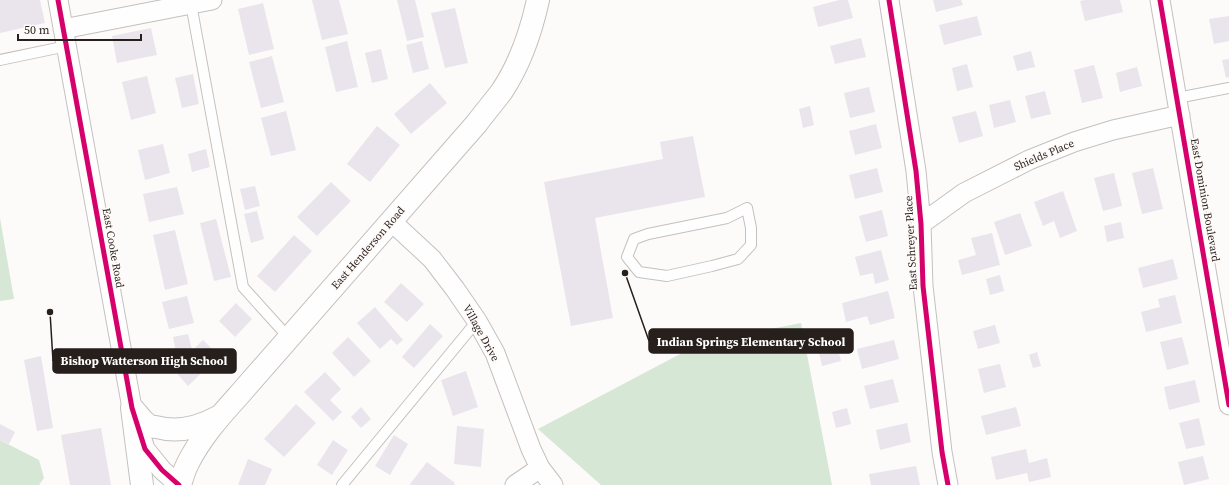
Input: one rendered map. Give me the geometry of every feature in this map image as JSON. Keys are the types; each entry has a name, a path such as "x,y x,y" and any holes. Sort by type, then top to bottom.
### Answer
{"main road":[{"name":"East Henderson Road","path":"179,485 187,465 196,449 218,417 477,123 502,90 516,66 530,34 538,0"},
{"path":"132,408 148,425 162,429 176,430 191,428 205,424 218,417"},
{"path":"132,408 142,485"}],"street":[{"name":"East Cooke Road","path":"58,0 132,408 145,449 162,470 179,485"},
{"path":"65,38 191,4 212,0"},
{"name":"East Schreyer Place","path":"889,0 912,137 921,224 923,286 942,452 948,485"},
{"name":"East Dominion Boulevard","path":"1160,0 1229,404"},
{"name":"Shields Place","path":"921,224 964,193 1029,160 1074,142 1179,107"},
{"name":"Village Drive","path":"391,221 432,259 456,289 477,321 495,353 531,449 540,468 553,485"},
{"path":"515,485 540,468"}],"lane":[{"path":"191,4 243,287 289,338"},
{"path":"0,60 65,38"},
{"path":"1179,107 1229,88"},
{"path":"747,208 751,245 738,259 667,276 639,272 627,258 634,239 648,234 727,218 747,208"},
{"path":"342,485 477,321"}],"green space":[{"path":"0,218 14,299 0,301"},
{"path":"801,323 832,485 601,485 538,429 701,343"},
{"path":"0,440 39,460 44,478 39,485 0,485"}],"building":[{"path":"0,0 40,0 45,23 0,33"},
{"path":"312,0 339,0 348,34 322,40"},
{"path":"397,0 415,0 424,37 407,41"},
{"path":"839,0 848,0 853,18 818,27 813,7"},
{"path":"933,0 961,0 963,5 936,12"},
{"path":"1120,0 1123,12 1085,21 1080,1"},
{"path":"263,3 274,49 249,55 238,9"},
{"path":"455,8 468,63 445,68 431,13"},
{"path":"977,16 982,35 944,45 939,25"},
{"path":"1229,16 1229,41 1214,44 1209,19"},
{"path":"151,28 157,55 117,63 112,36"},
{"path":"861,38 866,57 835,64 830,46"},
{"path":"347,41 358,87 336,92 325,47"},
{"path":"422,41 429,69 413,73 406,45"},
{"path":"381,49 388,79 372,83 365,53"},
{"path":"1031,51 1035,67 1017,71 1013,56"},
{"path":"272,56 284,102 261,108 249,62"},
{"path":"1229,59 1229,77 1226,78 1222,60"},
{"path":"967,64 973,87 957,91 952,68"},
{"path":"1094,65 1103,98 1082,103 1074,70"},
{"path":"1137,67 1142,86 1120,92 1116,73"},
{"path":"193,74 199,104 182,108 175,78"},
{"path":"147,76 156,113 131,120 122,82"},
{"path":"430,83 447,103 411,134 394,114"},
{"path":"869,87 875,112 850,118 844,93"},
{"path":"1045,91 1051,114 1031,119 1025,96"},
{"path":"1010,100 1016,122 994,128 989,105"},
{"path":"810,106 814,125 803,128 799,109"},
{"path":"286,111 296,150 271,156 261,118"},
{"path":"976,111 983,136 959,143 952,117"},
{"path":"876,124 882,148 855,155 849,131"},
{"path":"377,126 400,145 370,182 347,164"},
{"path":"693,136 705,197 595,218 613,318 571,326 544,182 663,159 660,142"},
{"path":"163,144 170,173 145,180 138,150"},
{"path":"206,149 210,167 192,172 188,154"},
{"path":"877,168 883,192 855,199 849,175"},
{"path":"1153,168 1163,209 1142,214 1132,173"},
{"path":"1114,173 1122,206 1103,211 1094,178"},
{"path":"331,182 351,201 317,236 297,217"},
{"path":"255,186 260,206 245,210 240,189"},
{"path":"177,187 184,214 149,222 143,194"},
{"path":"1063,191 1077,231 1060,238 1054,221 1043,226 1034,202"},
{"path":"882,210 888,236 866,242 859,216"},
{"path":"257,211 264,239 251,243 244,214"},
{"path":"1020,213 1032,246 1005,255 994,222"},
{"path":"216,219 231,277 214,281 200,223"},
{"path":"1121,222 1124,238 1107,242 1104,226"},
{"path":"175,230 188,284 165,290 153,235"},
{"path":"992,233 1000,265 962,275 958,260 976,255 971,238"},
{"path":"294,235 312,251 275,292 257,276"},
{"path":"881,250 889,280 875,284 873,273 860,276 855,257"},
{"path":"1173,259 1178,279 1143,288 1138,268"},
{"path":"1000,275 1004,291 990,295 986,279"},
{"path":"401,283 424,304 407,322 384,302"},
{"path":"888,291 895,318 870,325 867,316 846,322 842,303"},
{"path":"1175,295 1182,323 1146,332 1141,312 1160,307 1158,299"},
{"path":"187,296 194,323 169,329 162,302"},
{"path":"236,303 252,319 235,337 219,321"},
{"path":"375,307 403,340 397,345 391,339 380,349 357,323"},
{"path":"430,324 443,336 414,368 402,357"},
{"path":"995,325 1000,343 978,349 973,331"},
{"path":"188,334 192,349 176,352 173,337"},
{"path":"348,337 371,361 354,377 332,353"},
{"path":"1182,337 1189,364 1167,370 1160,342"},
{"path":"203,340 219,356 188,386 173,369"},
{"path":"894,340 899,359 862,369 857,349"},
{"path":"837,345 841,361 822,366 818,349"},
{"path":"1037,352 1041,366 1033,368 1029,355"},
{"path":"41,356 53,428 37,431 24,360"},
{"path":"1000,364 1006,387 984,393 978,369"},
{"path":"466,371 478,407 453,416 441,380"},
{"path":"325,372 341,389 330,400 342,412 333,421 304,392"},
{"path":"893,379 899,402 870,409 864,386"},
{"path":"1195,380 1200,402 1169,410 1164,387"},
{"path":"296,404 316,423 284,457 264,439"},
{"path":"361,407 371,419 361,428 351,417"},
{"path":"1016,407 1021,426 986,435 981,416"},
{"path":"847,408 851,424 836,428 832,412"},
{"path":"1199,418 1205,445 1186,449 1179,423"},
{"path":"907,423 911,442 880,450 876,430"},
{"path":"0,424 15,432 9,444 0,440"},
{"path":"457,426 484,429 481,467 454,464"},
{"path":"101,428 111,485 70,485 61,435"},
{"path":"394,435 408,444 390,475 375,466"},
{"path":"333,440 348,450 332,475 317,465"},
{"path":"1026,449 1029,463 1047,458 1051,477 1029,482 1027,473 996,480 991,457"},
{"path":"1203,456 1209,479 1184,485 1178,462"},
{"path":"248,459 272,469 265,485 238,485"},
{"path":"427,462 455,483 454,485 411,485 410,484"},
{"path":"916,466 920,485 871,485 869,474"}],"cycle path":[{"path":"58,0 132,408 145,449 162,470 179,485"},
{"path":"889,0 916,171 921,224 923,286 942,452 948,485"},
{"path":"1160,0 1229,405"}],"place":[{"name":"Indian Springs Elementary School","path":"625,273"},
{"name":"Bishop Watterson High School","path":"50,312"}]}
